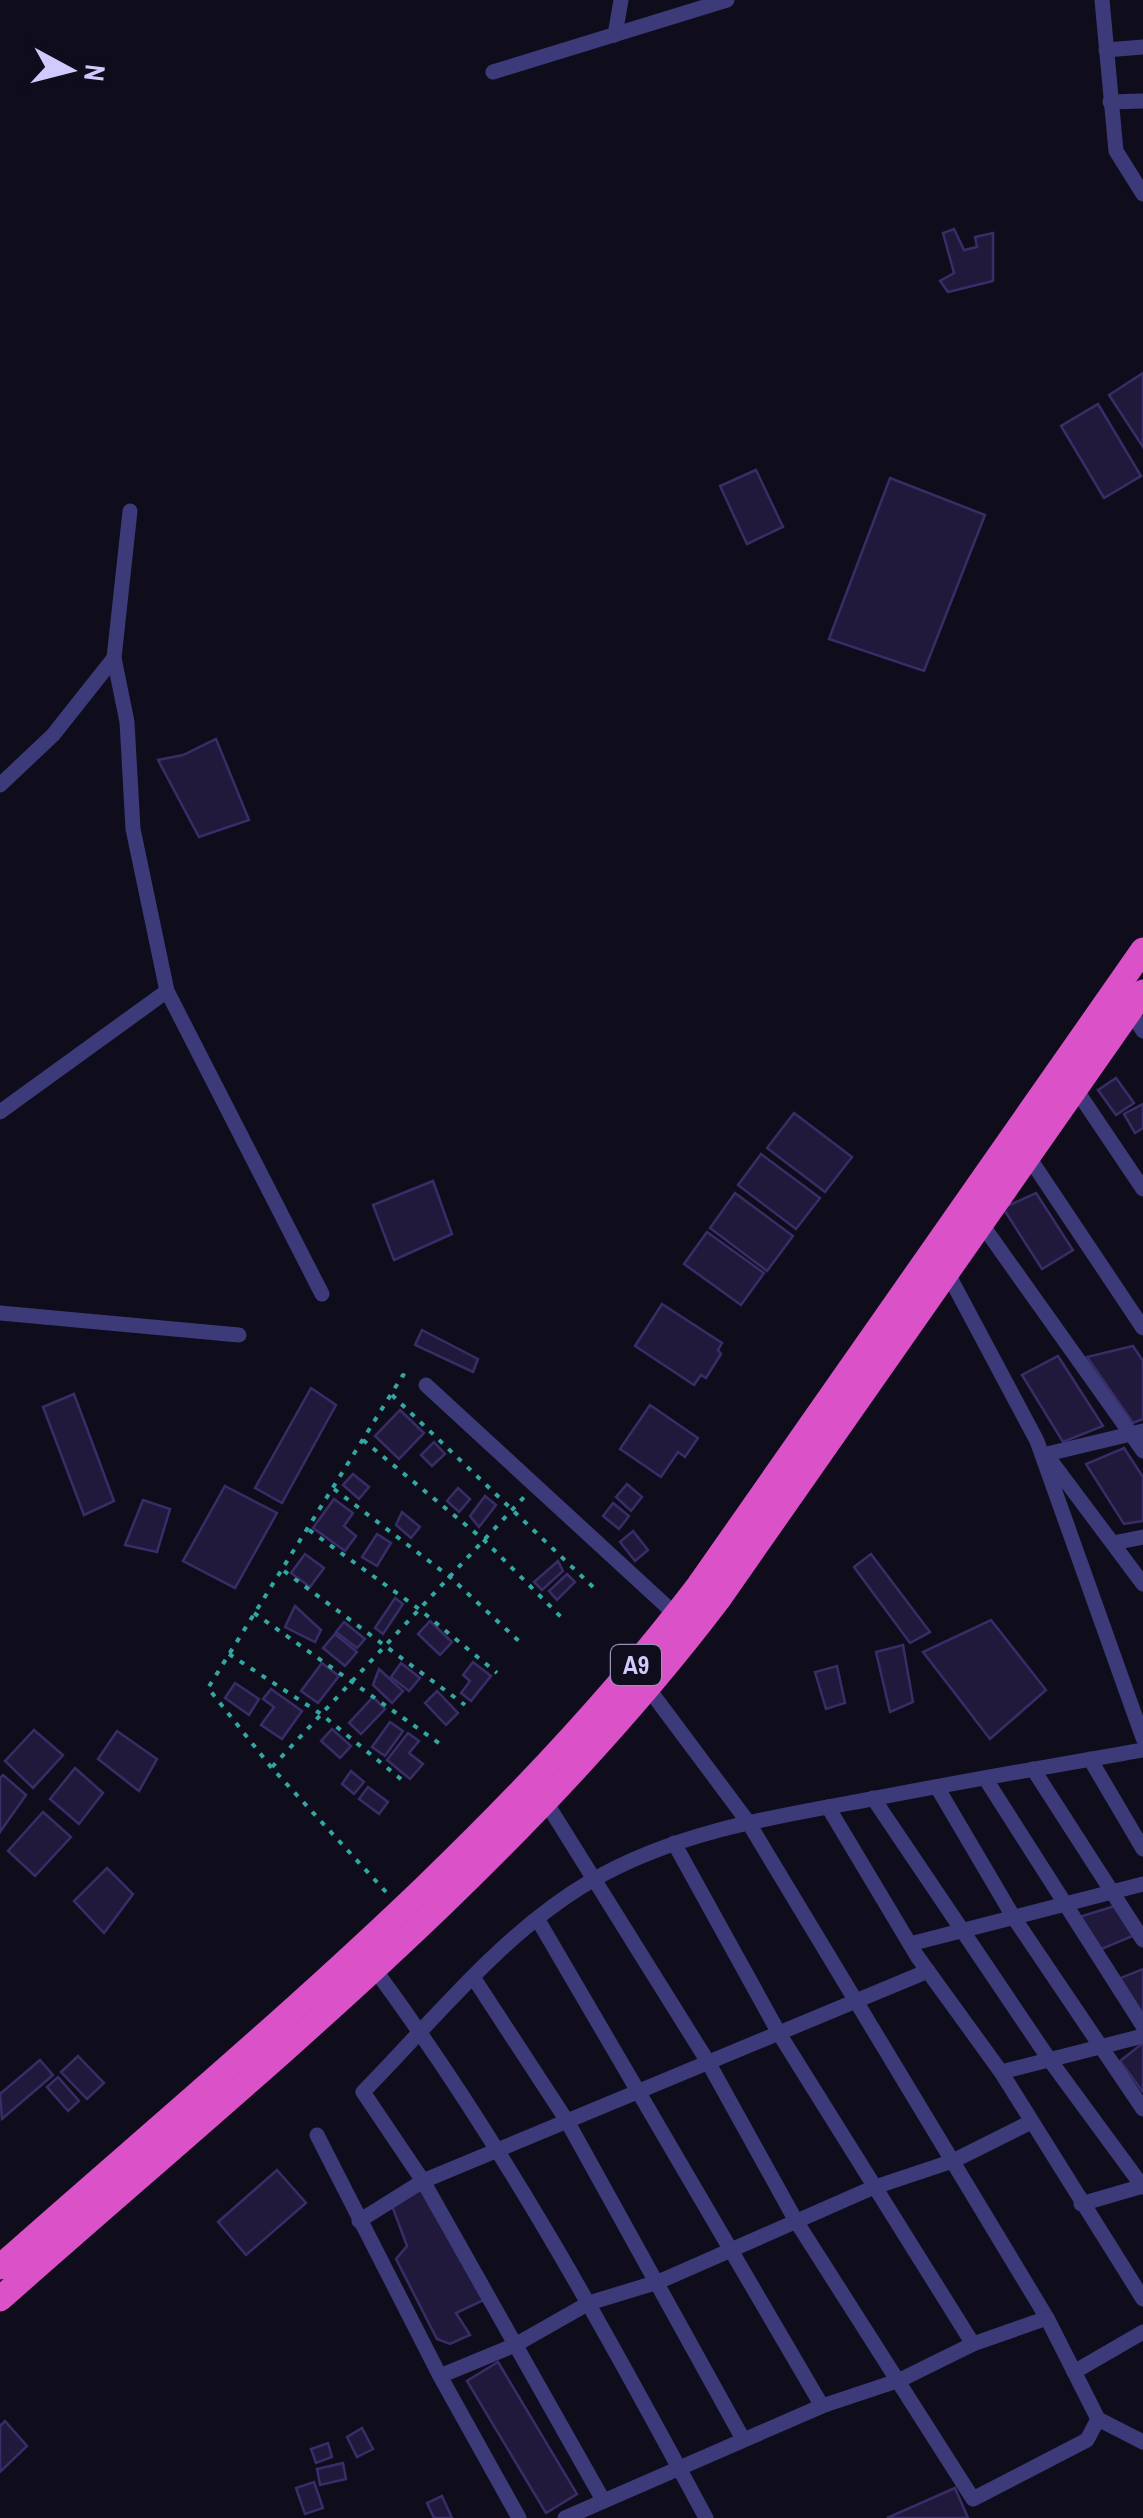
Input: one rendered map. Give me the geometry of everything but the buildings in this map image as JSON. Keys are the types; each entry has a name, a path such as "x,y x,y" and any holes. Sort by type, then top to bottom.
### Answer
{"highway":[{"name":"A9","path":"0,2267 402,1909 478,1835 631,1672 676,1615 1143,950"},
{"name":"A9","path":"0,2299 373,1967 495,1852 648,1688 718,1600 1076,1088 1139,1011"}],"street":[{"path":"615,35 621,0"},
{"path":"493,72 727,0"},
{"path":"1102,0 1116,151 1143,194"},
{"path":"1106,50 1143,47"},
{"path":"1110,102 1143,101"},
{"path":"130,511 114,658 127,722 134,828 167,990 322,1294"},
{"path":"0,785 53,734 114,658"},
{"path":"0,1112 167,990"},
{"path":"1076,1088 1143,1189"},
{"path":"1028,1156 1143,1328"},
{"path":"982,1222 1137,1432 1143,1452"},
{"path":"947,1272 1042,1448 1143,1584"},
{"path":"0,1313 239,1335"},
{"path":"426,1385 676,1615"},
{"path":"1042,1448 1137,1432"},
{"path":"1042,1448 1143,1738"},
{"path":"1113,1543 1143,1537"},
{"path":"648,1688 748,1822 853,2003 954,2161 1047,2318 1098,2419 1143,2442"},
{"path":"604,2500 423,2181 363,2092 473,1977 538,1920 591,1881 674,1843 748,1822 1143,1750"},
{"path":"1090,1759 1143,1849"},
{"path":"1033,1769 1143,1940"},
{"path":"986,1778 1143,2026"},
{"path":"937,1786 1014,1918 1143,2109"},
{"path":"873,1798 1049,2060 1143,2186 1081,2204"},
{"path":"544,1799 591,1881 708,2062 796,2222 973,2499 1087,2440 1098,2419"},
{"path":"828,1807 910,1944 1001,2072 1143,2299"},
{"path":"674,1843 780,2034 972,2344"},
{"path":"910,1944 1143,1884"},
{"path":"538,1920 822,2406"},
{"path":"373,1967 422,2032 499,2149 706,2518"},
{"path":"359,2221 423,2181 928,1971"},
{"path":"473,1977 568,2120 743,2439"},
{"path":"1001,2072 1143,2036"},
{"path":"440,2376 516,2345 589,2304 658,2282 872,2188 954,2161 1031,2122"},
{"path":"317,2134 440,2376 519,2518"},
{"path":"564,2518 822,2406 900,2380 972,2344 1047,2318"},
{"path":"1074,2372 1143,2332"}],"path":[{"path":"402,1909 271,1767 208,1688 403,1375 426,1385"},
{"path":"392,1395 593,1587"},
{"path":"363,1440 484,1540 564,1620"},
{"path":"271,1767 536,1486"},
{"path":"334,1489 450,1577 522,1644"},
{"path":"309,1530 420,1610 497,1673"},
{"path":"282,1570 465,1705"},
{"path":"254,1613 354,1679 443,1746"},
{"path":"229,1654 321,1714 406,1784"}]}
